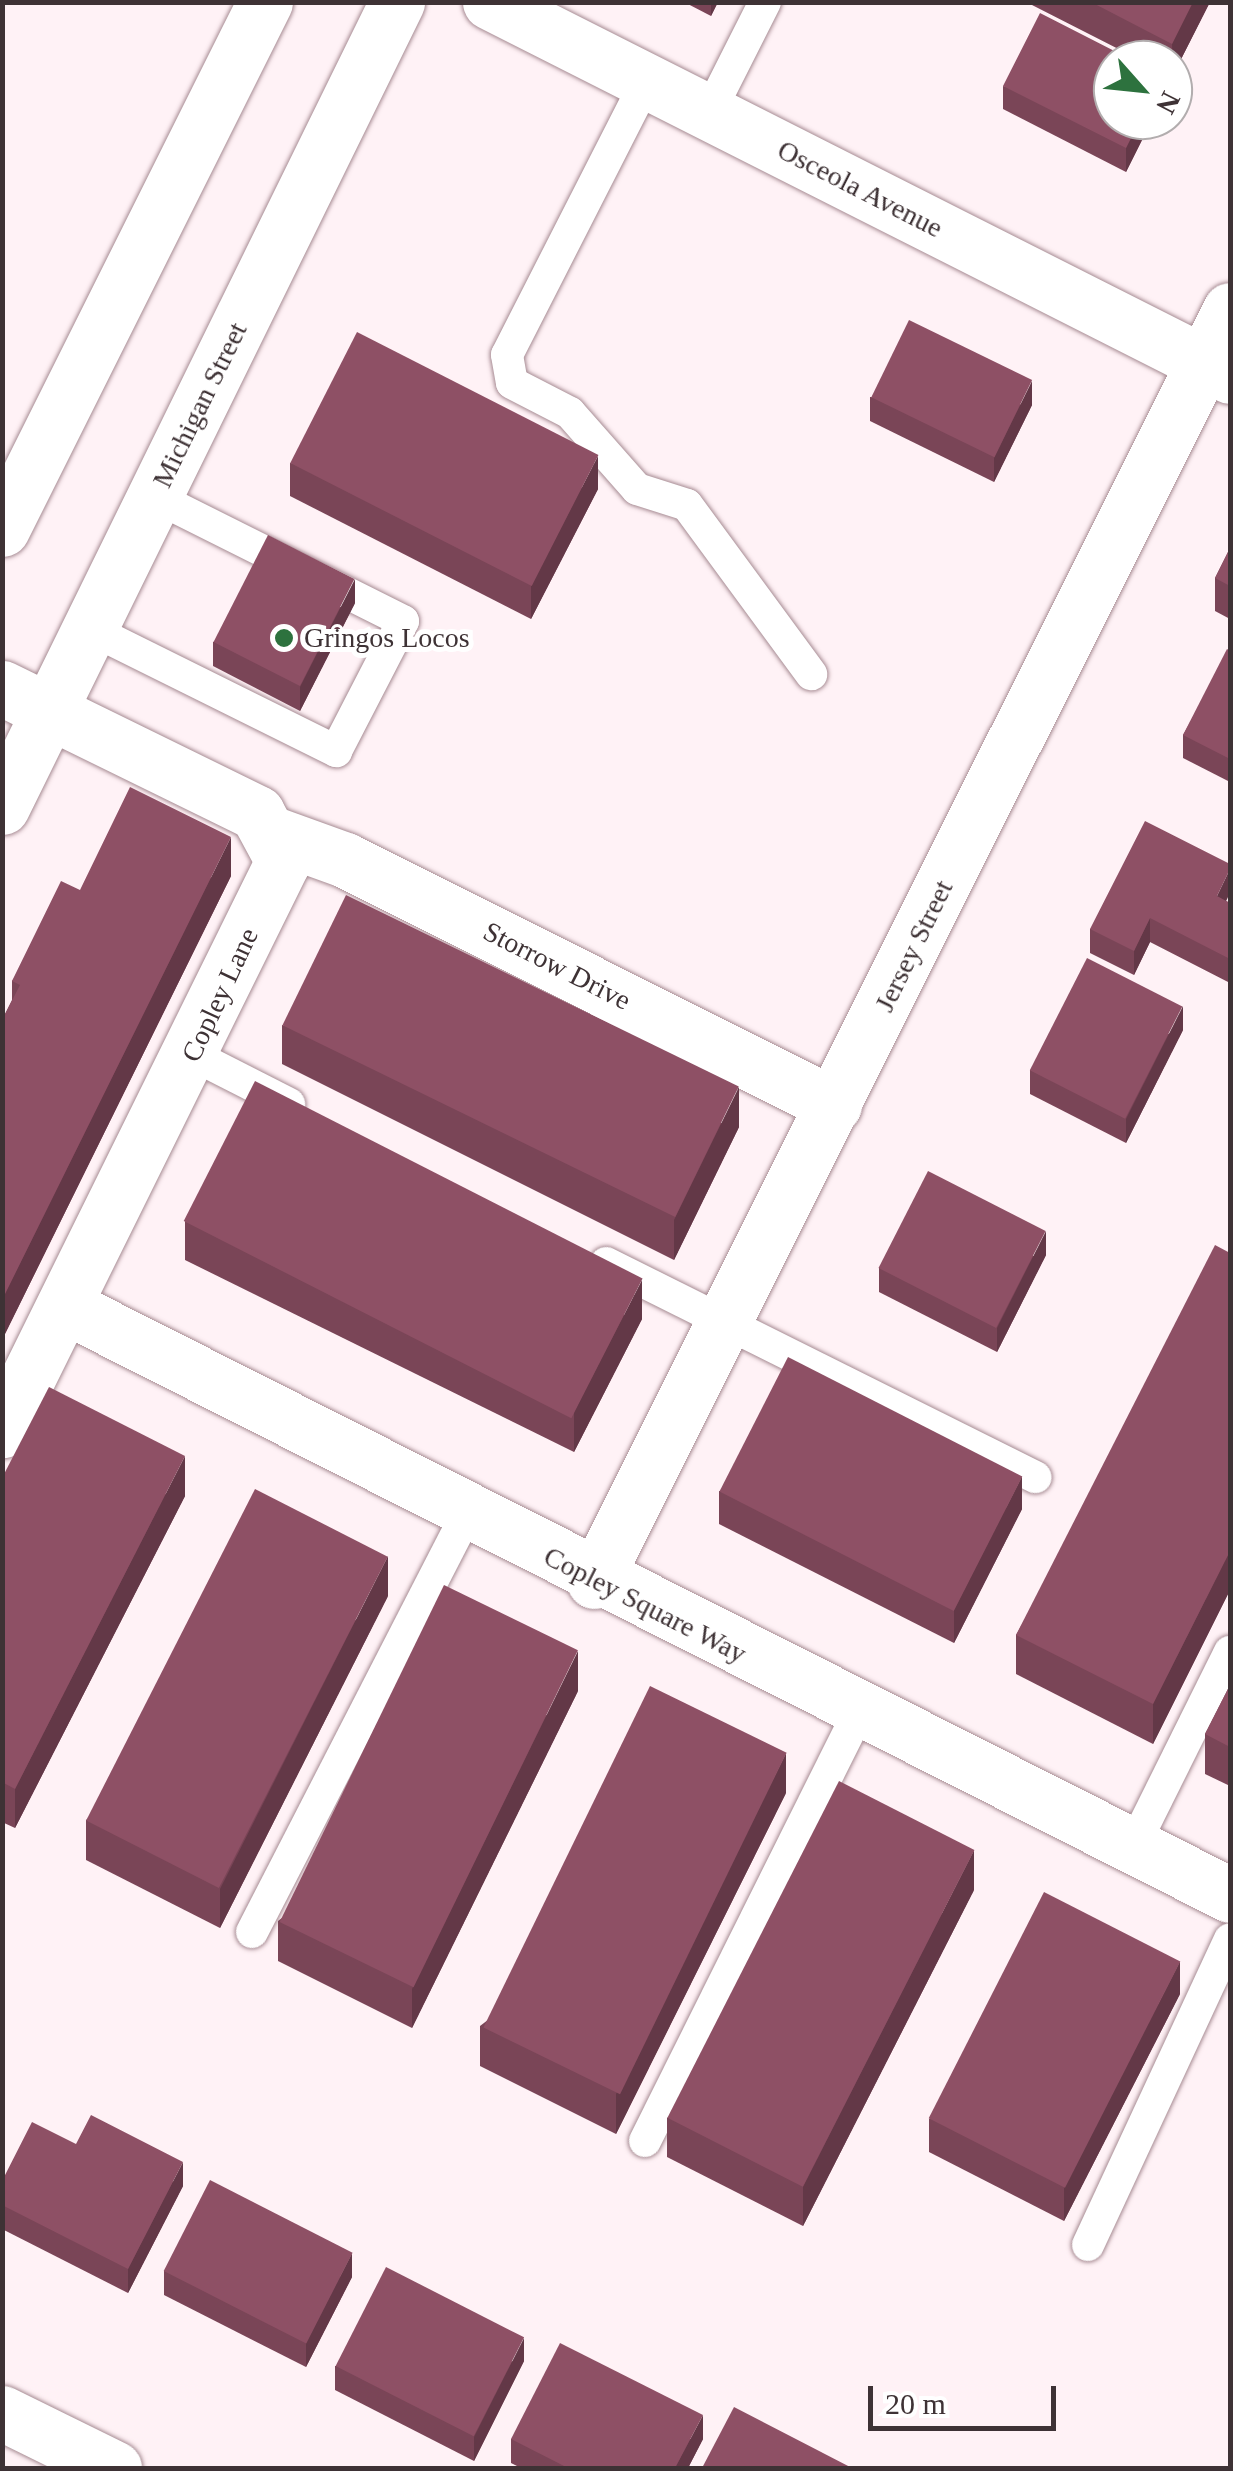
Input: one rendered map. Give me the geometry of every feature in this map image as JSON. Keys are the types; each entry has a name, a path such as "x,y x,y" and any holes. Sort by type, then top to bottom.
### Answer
{"street":[{"path":"2,529 265,2"},
{"name":"Michigan Street","path":"2,807 397,2"},
{"name":"Osceola Avenue","path":"512,7 646,82 1218,369"},
{"name":"Jersey Street","path":"594,1581 834,1105 1218,369 1230,310"},
{"path":"2,688 258,813 276,835"},
{"name":"Storrow Drive","path":"276,835 345,860 834,1105"},
{"name":"Copley Lane","path":"2,1430 193,1055 283,861 276,835"},
{"name":"Copley Square Way","path":"65,1306 594,1581 1230,1895"},
{"path":"2,2414 114,2468"}],"lane":[{"path":"709,112 764,2"},
{"path":"646,82 507,355 512,383 570,413 637,489 687,505 812,674"},
{"path":"90,628 336,752 404,620 155,497"},
{"path":"193,1055 317,1118"},
{"path":"583,1252 1036,1477"},
{"path":"252,1932 467,1514"},
{"path":"1133,1846 1230,1652"},
{"path":"645,2140 859,1712"},
{"path":"1088,2244 1230,1939"}],"building":[{"path":"1091,2 1193,2 1174,40 1164,40"},
{"path":"1040,13 1093,40 1093,131 1003,86"},
{"path":"1110,140 1130,140 1126,148"},
{"path":"909,320 1032,380 994,457 871,397"},
{"path":"357,332 598,455 532,586 290,463"},
{"path":"268,535 354,579 300,686 214,642"},
{"path":"1230,548 1230,586 1215,578"},
{"path":"1227,649 1230,651 1230,759 1183,735"},
{"path":"130,787 231,837 2,1300 2,1020 20,985 12,981 61,881 80,890"},
{"path":"1145,821 1230,864 1217,896 1230,903 1230,959 1150,918 1134,951 1090,929"},
{"path":"346,895 739,1087 675,1217 282,1025"},
{"path":"1087,958 1182,1007 1125,1119 1030,1070"},
{"path":"255,1081 643,1278 571,1418 184,1221"},
{"path":"928,1171 1046,1231 996,1328 879,1268"},
{"path":"1215,1245 1230,1253 1230,1551 1153,1704 1016,1635"},
{"path":"788,1357 1022,1476 954,1611 719,1492"},
{"path":"49,1387 185,1456 15,1789 2,1782 2,1478"},
{"path":"255,1489 388,1557 219,1888 86,1820"},
{"path":"444,1585 578,1650 414,1987 280,1922"},
{"path":"1230,1685 1230,1747 1205,1734"},
{"path":"650,1686 787,1753 620,2094 483,2028"},
{"path":"839,1781 974,1850 803,2187 667,2118"},
{"path":"1044,1892 1180,1961 1065,2188 929,2118"},
{"path":"91,2115 183,2162 128,2269 2,2205 2,2181 32,2122 76,2144"},
{"path":"210,2180 353,2253 306,2344 164,2271"},
{"path":"386,2267 524,2337 474,2436 336,2366"},
{"path":"560,2343 703,2415 675,2468 568,2468 511,2439"},
{"path":"734,2407 852,2468 702,2468"}],"place":[{"name":"Gringos Locos","path":"284,638"}]}
